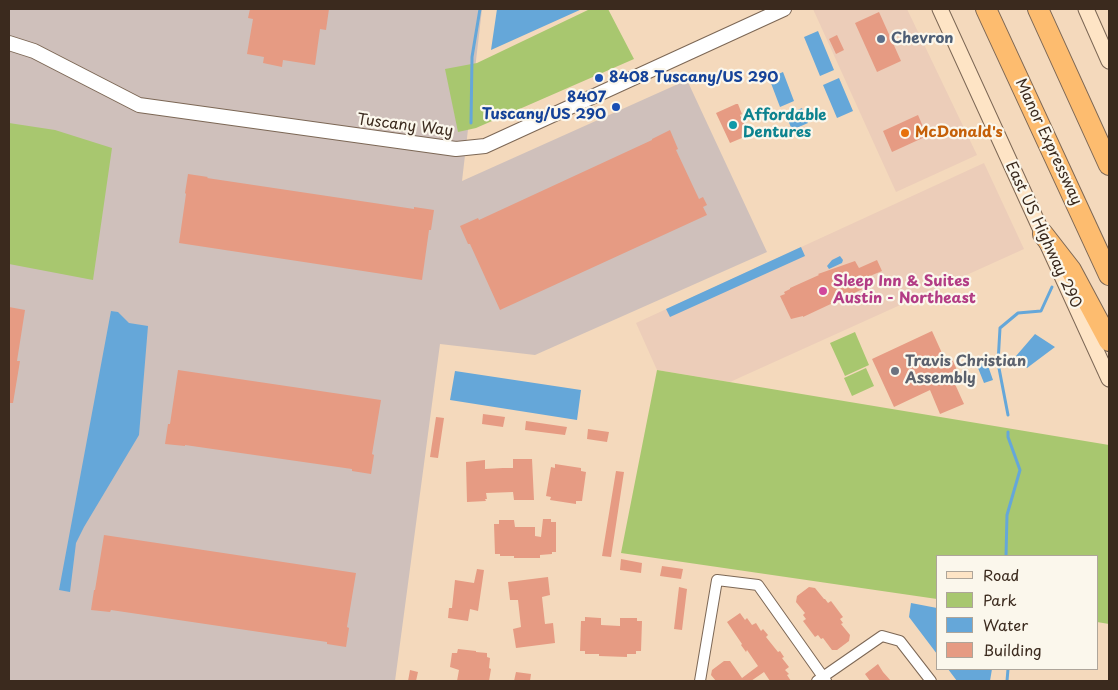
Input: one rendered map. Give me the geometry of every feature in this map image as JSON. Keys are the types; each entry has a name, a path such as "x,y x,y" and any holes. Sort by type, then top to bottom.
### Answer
{"highway":[{"name":"Manor Expressway","path":"986,9 1109,275"},
{"path":"1038,9 1109,165"},
{"path":"1043,234 1071,270 1109,341"}],"main road":[{"name":"East US Highway 290","path":"940,9 946,16 1109,379"},
{"path":"1086,9 1109,61"}],"street":[{"name":"Tuscany Way","path":"9,43 34,51 138,105 456,149 485,146 784,9"},
{"path":"700,681 717,580 758,585 822,680 882,636 900,641 932,681"}],"shaded area":[{"path":"9,9 482,9 462,181 687,80 767,252 535,355 440,344 395,681 9,681"},
{"path":"813,9 907,9 977,155 896,192"},
{"path":"984,163 1024,249 730,382 657,370 636,323"}],"green space":[{"path":"590,9 608,9 634,59 476,128 458,132 445,69 477,63"},
{"path":"9,123 55,130 112,148 93,280 9,264"},
{"path":"855,332 869,365 845,376 830,343"},
{"path":"866,368 874,386 852,396 844,378"},
{"path":"657,370 1109,445 1109,624 1098,622 1098,555 936,555 936,599 621,553"}],"water":[{"path":"497,9 582,9 491,50"},
{"path":"818,31 834,70 820,76 804,37"},
{"path":"783,72 794,101 780,107 769,78"},
{"path":"839,78 853,111 837,118 823,85"},
{"path":"802,108 808,123 792,130 786,115"},
{"path":"801,247 805,256 670,317 666,309"},
{"path":"840,256 843,260 842,263 829,269 827,266 832,260"},
{"path":"111,311 118,312 129,323 148,326 139,435 76,543 70,592 59,590"},
{"path":"1035,334 1055,347 1027,368 1016,356"},
{"path":"986,360 993,380 984,383 976,363"},
{"path":"455,371 581,390 577,420 450,400"},
{"path":"911,603 936,608 936,653 909,617"},
{"path":"949,670 992,670 990,681 957,681"}],"building":[{"path":"250,9 329,9 326,30 320,29 315,65 283,60 282,67 263,63 264,57 247,54 253,19 248,18"},
{"path":"879,12 901,61 877,72 855,23"},
{"path":"837,35 844,50 836,54 829,39"},
{"name":"Affordable Dentures","path":"738,104 742,114 740,115 749,135 730,143 716,113"},
{"name":"McDonald's","path":"918,115 927,136 892,152 883,131"},
{"path":"670,130 678,149 676,150 699,199 703,197 707,205 703,207 707,215 500,310 460,226 478,218 479,220"},
{"path":"188,174 414,209 414,207 434,210 431,230 429,230 422,280 179,243"},
{"name":"Sleep Inn & Suites Austin - Northeast","path":"877,260 882,271 865,278 867,287 803,317 791,319 780,296 785,294 784,292 818,274 855,261 859,268"},
{"path":"9,307 25,310 17,361 20,361 13,403 9,403"},
{"name":"Travis Christian Assembly","path":"932,331 946,362 952,359 957,370 950,373 964,404 940,414 930,390 894,407 872,359"},
{"path":"178,370 381,400 372,454 374,455 371,474 352,471 352,469 185,445 165,444"},
{"path":"483,414 505,417 503,427 482,424"},
{"path":"436,417 444,418 438,458 430,457"},
{"path":"526,421 567,427 565,435 525,430"},
{"path":"588,429 609,432 607,442 587,439"},
{"path":"513,459 532,459 534,500 514,500 513,492 486,493 486,501 467,502 466,462 485,460 485,469 513,468"},
{"path":"555,464 581,468 581,471 586,472 582,501 576,501 576,504 550,500 551,497 546,496 551,467 555,468"},
{"path":"616,471 624,472 611,557 602,556"},
{"path":"543,519 551,519 551,522 556,522 556,552 540,555 540,558 514,558 514,556 495,554 494,524 499,524 499,520 514,520 515,527 535,527 535,536 541,537"},
{"path":"104,535 356,573 347,627 349,628 346,647 327,644 327,642 111,610 110,612 91,610"},
{"path":"621,559 642,563 641,573 620,570"},
{"path":"662,566 683,569 681,579 660,576"},
{"path":"477,569 484,570 478,611 470,609 468,621 448,618 449,608 452,608 455,580 474,583"},
{"path":"548,577 550,595 542,597 545,624 553,623 555,643 516,648 513,629 521,627 518,600 510,600 508,582"},
{"path":"679,587 687,589 682,630 674,629"},
{"path":"809,587 815,588 828,603 831,601 843,617 840,619 843,623 841,624 850,635 849,641 837,650 832,650 823,638 821,639 818,635 815,637 803,621 806,619 803,615 805,613 796,602 797,596"},
{"path":"740,613 752,625 756,623 761,631 763,629 768,635 766,637 778,652 780,651 784,657 782,658 789,667 785,670 789,674 787,675 791,681 770,681 764,672 751,681 716,681 711,675 712,670 724,661 730,661 742,678 758,666 747,650 746,652 741,645 727,622"},
{"path":"585,617 601,618 601,625 620,626 620,618 637,618 637,621 642,621 641,651 636,651 636,654 627,654 627,657 599,656 599,654 585,654 585,651 580,651 581,621 585,621"},
{"path":"458,649 487,653 487,657 490,658 489,668 491,669 489,681 457,681 459,670 450,667 452,653 457,653"},
{"path":"878,664 891,681 870,681 865,674"},
{"path":"410,670 418,672 416,681 408,681"},
{"path":"516,672 531,674 530,681 514,681"}],"waterway":[{"path":"471,123 472,57 480,9"},
{"path":"1008,415 998,363 1000,328 1018,313 1041,311 1052,287"},
{"path":"1006,555 1007,515 1020,470 1008,437 1008,432"},
{"path":"1007,681 1008,670"}],"place":[{"name":"Chevron","path":"881,39"},
{"name":"8408 Tuscany/US 290","path":"599,78"},
{"name":"8407 Tuscany/US 290","path":"616,107"},
{"name":"Affordable Dentures","path":"733,125"},
{"name":"McDonald's","path":"905,133"},
{"name":"Sleep Inn & Suites Austin - Northeast","path":"823,291"},
{"name":"Travis Christian Assembly","path":"895,371"}]}
